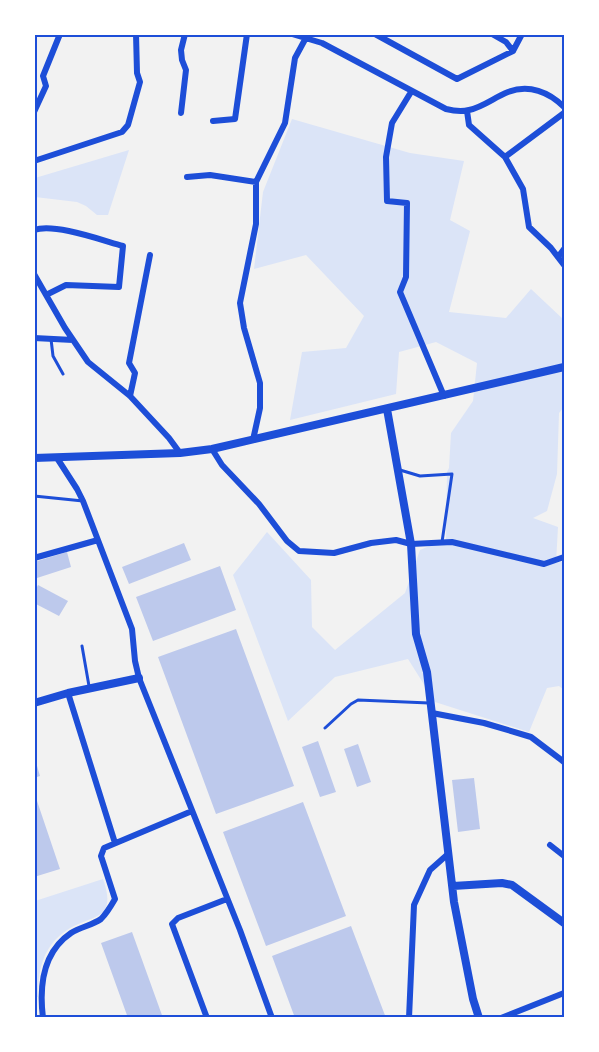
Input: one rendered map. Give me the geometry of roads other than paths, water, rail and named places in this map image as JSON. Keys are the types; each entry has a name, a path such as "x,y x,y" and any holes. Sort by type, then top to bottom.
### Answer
{"street":[{"path":"34,112 46,86 43,76 60,34"},
{"path":"34,161 122,132 128,125 140,82 137,73 136,34"},
{"path":"182,113 186,70 181,50 184,34"},
{"path":"213,121 235,119 247,34"},
{"path":"292,34 307,36 446,110 467,111 509,92 528,88 550,95 564,107"},
{"path":"375,34 457,79 513,51 522,34"},
{"path":"492,34 506,42 513,51"},
{"path":"253,440 260,408 260,383 244,328 240,303 256,224 256,182 285,123 295,58 307,36"},
{"path":"411,92 392,123 386,157 387,201 407,203 406,278 400,292 444,396"},
{"path":"467,111 469,124 505,158 523,189 529,227 564,265"},
{"path":"505,158 564,113"},
{"path":"187,177 210,175 256,182"},
{"path":"34,230 38,228 63,230 123,246 119,287 66,285 46,295"},
{"path":"558,257 564,249"},
{"path":"130,396 135,373 129,363 150,255"},
{"path":"34,274 88,363 130,396 180,453"},
{"path":"34,338 73,340"},
{"path":"34,458 180,453 212,449 564,367"},
{"path":"387,409 411,544 416,634 427,672 454,902 473,999 479,1017"},
{"path":"212,449 222,465 259,504 287,541 299,550 334,553 371,543 396,540 411,544 452,542 544,564 564,557"},
{"path":"57,458 83,501 132,629 139,678 272,1017"},
{"path":"34,558 98,540"},
{"path":"34,703 68,693 139,678"},
{"path":"68,693 115,843"},
{"path":"432,713 484,723 531,737 564,762"},
{"path":"43,1017 42,987 48,960 58,943 73,932 100,920 115,899 101,856 104,848 192,811"},
{"path":"550,845 564,856"},
{"path":"409,1017 414,905 430,870 448,854"},
{"path":"453,886 502,883 512,885 564,923"},
{"path":"207,1017 172,924 178,918 227,898"},
{"path":"501,1017 564,993"}],"lane":[{"path":"51,339 53,356 63,374"},
{"path":"398,470 420,476 452,474 442,542"},
{"path":"34,496 83,501"},
{"path":"82,646 90,688"},
{"path":"325,728 358,700 431,703"}]}
